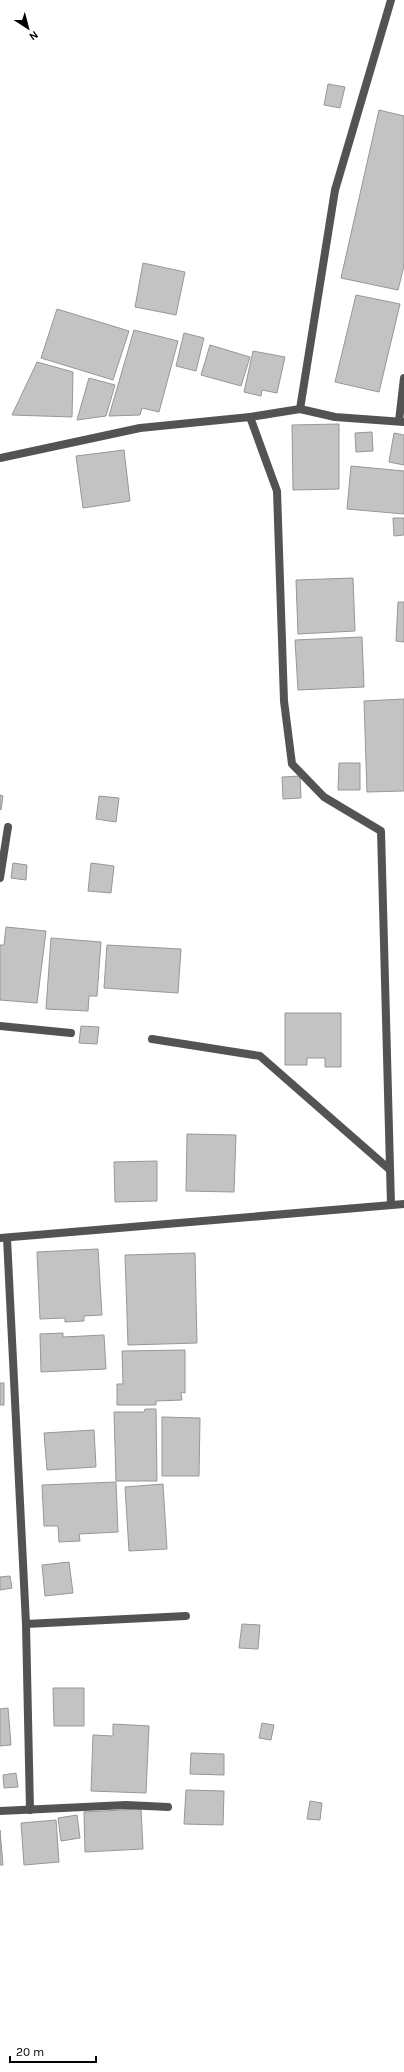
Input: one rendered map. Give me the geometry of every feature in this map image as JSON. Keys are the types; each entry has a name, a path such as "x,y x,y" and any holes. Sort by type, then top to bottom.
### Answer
{"street":[{"path":"300,409 335,190 392,0"},
{"path":"0,458 140,428 250,417 300,409 335,417 401,421 404,378"},
{"path":"250,417 277,491 284,701 292,764 324,797 381,831 391,1205"},
{"path":"0,878 8,827"},
{"path":"0,1026 71,1034"},
{"path":"152,1039 260,1056 389,1169"},
{"path":"30,1810 26,1624 3,1238 404,1204"},
{"path":"26,1624 186,1616"},
{"path":"0,1811 126,1806 168,1808"}],"building":[{"path":"328,84 345,87 340,108 324,105"},
{"path":"379,110 404,116 404,266 398,290 341,278"},
{"path":"143,263 185,272 176,315 135,307"},
{"path":"356,295 400,304 379,392 335,382"},
{"path":"57,309 129,331 113,380 41,358"},
{"path":"134,330 178,341 159,412 142,408 140,415 109,416"},
{"path":"184,333 204,338 196,371 176,366"},
{"path":"210,345 250,357 241,386 201,375"},
{"path":"253,351 285,357 277,393 262,390 261,396 244,392"},
{"path":"37,362 73,372 72,417 12,415"},
{"path":"89,378 115,385 106,416 77,420"},
{"path":"339,424 339,489 293,490 292,425"},
{"path":"372,432 373,451 356,452 355,433"},
{"path":"394,433 404,435 404,465 389,462"},
{"path":"124,450 130,501 83,508 76,456"},
{"path":"351,466 404,471 404,514 347,509"},
{"path":"393,518 404,518 404,535 394,536"},
{"path":"353,578 355,631 298,634 296,580"},
{"path":"398,602 404,602 404,642 396,641"},
{"path":"362,637 364,687 298,690 295,640"},
{"path":"404,699 404,791 367,792 364,701"},
{"path":"339,763 360,763 360,790 338,790"},
{"path":"300,776 301,798 283,799 282,777"},
{"path":"0,795 3,796 1,810 0,809"},
{"path":"99,796 119,798 116,822 96,819"},
{"path":"13,863 27,865 26,880 11,878"},
{"path":"91,863 114,866 111,893 88,891"},
{"path":"6,927 46,931 37,1003 0,1000 0,945 4,945"},
{"path":"51,938 101,942 97,996 89,996 88,1011 46,1009"},
{"path":"107,945 181,949 178,993 104,988"},
{"path":"285,1013 341,1013 341,1067 325,1067 325,1058 307,1058 307,1065 285,1065"},
{"path":"81,1026 99,1027 97,1044 79,1043"},
{"path":"187,1134 236,1135 234,1192 186,1191"},
{"path":"157,1161 157,1201 115,1202 114,1162"},
{"path":"98,1249 102,1315 84,1316 84,1321 65,1322 65,1318 40,1319 37,1252"},
{"path":"195,1253 197,1343 128,1345 125,1255"},
{"path":"63,1333 63,1337 104,1335 106,1369 41,1372 40,1334"},
{"path":"185,1350 185,1393 181,1392 182,1400 156,1401 156,1405 117,1405 117,1384 123,1384 122,1351"},
{"path":"0,1383 4,1383 4,1405 0,1405"},
{"path":"145,1409 156,1409 157,1481 116,1481 114,1412 144,1412"},
{"path":"162,1417 200,1418 199,1476 162,1476"},
{"path":"94,1430 96,1467 47,1470 44,1433"},
{"path":"116,1482 118,1532 79,1534 80,1541 59,1542 58,1526 44,1526 42,1485"},
{"path":"163,1484 167,1549 129,1551 125,1487"},
{"path":"69,1562 73,1593 45,1596 42,1565"},
{"path":"10,1576 12,1588 0,1590 0,1577"},
{"path":"242,1624 260,1625 258,1649 239,1648"},
{"path":"53,1688 84,1688 84,1726 54,1726"},
{"path":"8,1708 11,1745 0,1746 0,1709"},
{"path":"262,1723 274,1725 271,1740 259,1738"},
{"path":"113,1724 149,1726 146,1793 91,1791 93,1735 113,1736"},
{"path":"191,1753 224,1754 224,1775 190,1774"},
{"path":"16,1773 18,1787 4,1788 3,1775"},
{"path":"186,1790 224,1791 223,1825 184,1824"},
{"path":"310,1801 322,1803 320,1820 307,1819"},
{"path":"141,1809 143,1849 85,1852 84,1812"},
{"path":"77,1815 80,1838 61,1841 58,1818"},
{"path":"56,1820 59,1862 24,1865 21,1823"},
{"path":"0,1830 3,1865 0,1865"}]}
